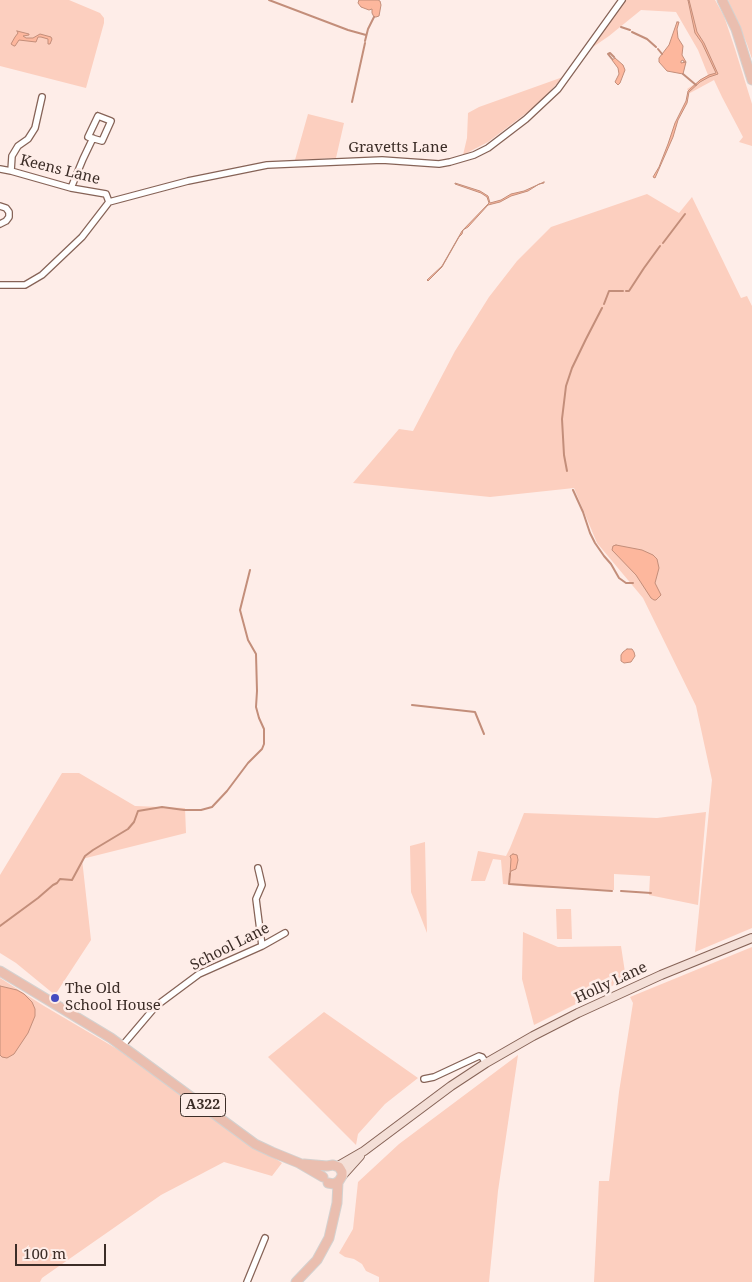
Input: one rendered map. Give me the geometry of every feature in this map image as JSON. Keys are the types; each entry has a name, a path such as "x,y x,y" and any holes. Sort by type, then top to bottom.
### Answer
{"main road":[{"path":"722,0 740,39 752,80"},
{"name":"A322","path":"0,971 87,1022 255,1144 299,1164 326,1180"},
{"name":"A322","path":"299,1164 327,1166"},
{"path":"296,1282 311,1267 330,1238 336,1210 341,1170 333,1164 327,1166 323,1172 333,1196 336,1210"},
{"path":"326,1180 334,1184 340,1179"}],"street":[{"name":"Gravetts Lane","path":"109,202 188,181 267,165 382,160 439,164 474,156 488,148 526,119 549,98 622,0"},
{"path":"11,171 12,156 18,146 28,139 35,128 42,97"},
{"path":"98,116 110,121 102,142 93,138 88,137 98,116"},
{"path":"72,188 93,138"},
{"name":"Keens Lane","path":"0,169 72,188 106,194 109,202"},
{"path":"0,285 25,285 42,275 82,236 109,202"},
{"path":"0,206 6,208 9,212 9,217 0,224"},
{"path":"258,868 262,885 256,899 262,946"},
{"name":"School Lane","path":"122,1046 156,1006 198,974 262,946 284,933"},
{"name":"Holly Lane","path":"338,1166 364,1151 420,1108 486,1063 533,1036 614,996 752,938"},
{"path":"424,1079 434,1077 479,1056 486,1063"},
{"name":"Holly Lane","path":"340,1179 364,1151"},
{"path":"246,1282 265,1238"}],"shaded area":[{"path":"0,0 69,0 100,13 104,18 104,23 86,88 0,66"},
{"path":"359,0 380,1 379,16 374,17 372,9 369,10 361,7 358,3"},
{"path":"626,0 715,0 724,16 752,104 752,146 739,142 743,137 714,80 690,93 687,89 708,75 698,50 676,12 641,10 593,47 602,31"},
{"path":"688,0 697,32 718,74 700,82 689,92 687,103 678,120 673,137 655,178 653,177 659,167 675,123 686,101 688,91 700,80 716,73 702,43 695,33"},
{"path":"728,0 752,0 752,59 747,44"},
{"path":"677,22 679,22 677,29 678,38 683,46 682,55 686,62 683,74 667,71 659,62 659,58 669,45"},
{"path":"17,31 29,34 23,36 26,38 33,38 40,34 52,39 50,44 48,44 48,39 41,37 38,37 36,42 19,40 14,46 11,44 18,33"},
{"path":"615,58 623,65 625,70 618,85 615,82 619,74 618,68 612,60"},
{"path":"563,77 537,105 488,142 463,155 467,138 468,113 479,107"},
{"path":"308,114 344,123 336,158 295,160"},
{"path":"455,183 480,191 488,196 490,203 538,185 528,191 488,205 463,230 442,267 427,280 442,266 462,231 489,203 487,197 481,193"},
{"path":"647,194 679,213 692,197 741,298 747,296 752,306 752,928 695,952 712,780 696,706 643,598 597,543 574,488 490,497 353,483 399,429 413,431 455,351 489,297 517,261 551,227"},
{"path":"613,546 642,550 657,559 659,568 655,583 661,595 656,600 651,598 636,575 612,550"},
{"path":"627,649 632,649 635,656 631,662 624,663 621,661 621,655"},
{"path":"62,773 79,773 135,806 185,808 186,833 82,859 91,940 55,995 16,963 0,953 0,875"},
{"path":"706,812 698,905 649,895 650,876 614,874 614,890 529,887 503,884 501,860 493,859 485,881 471,881 478,851 506,856 524,813 657,818"},
{"path":"425,842 427,933 411,892 410,846"},
{"path":"513,854 517,855 518,860 516,869 511,871 510,874 510,856"},
{"path":"556,909 571,909 572,939 557,939"},
{"path":"523,932 558,947 621,946 626,979 534,1025 522,979"},
{"path":"752,947 752,1282 594,1282 599,1181 609,1181 619,1092 633,1003 630,997"},
{"path":"0,978 129,1056 202,1110 282,1163 272,1176 224,1162 161,1195 42,1278 40,1282 0,1282"},
{"path":"0,986 17,990 24,994 32,1002 35,1009 35,1016 28,1033 14,1054 7,1058 0,1055"},
{"path":"324,1012 418,1078 385,1104 358,1134 356,1145 268,1057"},
{"path":"518,1055 498,1191 489,1282 379,1282 379,1277 366,1271 362,1264 339,1253 353,1229 358,1182 399,1144"}],"waterway":[{"path":"269,0 366,35"},
{"path":"365,41 374,17"},
{"path":"621,27 630,30"},
{"path":"632,32 647,39 656,47"},
{"path":"352,102 365,43"},
{"path":"658,49 662,54"},
{"path":"612,59 608,54 610,53 614,57"},
{"path":"683,74 696,85"},
{"path":"663,243 685,214"},
{"path":"626,291 629,291 660,246"},
{"path":"604,304 609,291 623,291"},
{"path":"567,471 562,419 566,386 572,368 602,308"},
{"path":"573,490 595,543 619,578 626,583 633,583"},
{"path":"0,926 60,879 72,880 85,856 128,829 134,822 138,811 162,807 184,810 201,810 212,807 262,749 264,729 256,707 256,654 248,640 240,610 250,570"},
{"path":"412,705 475,712 484,734"},
{"path":"510,874 509,884 612,891"},
{"path":"621,891 651,893"}],"place":[{"name":"The Old School House","path":"55,998"}]}
